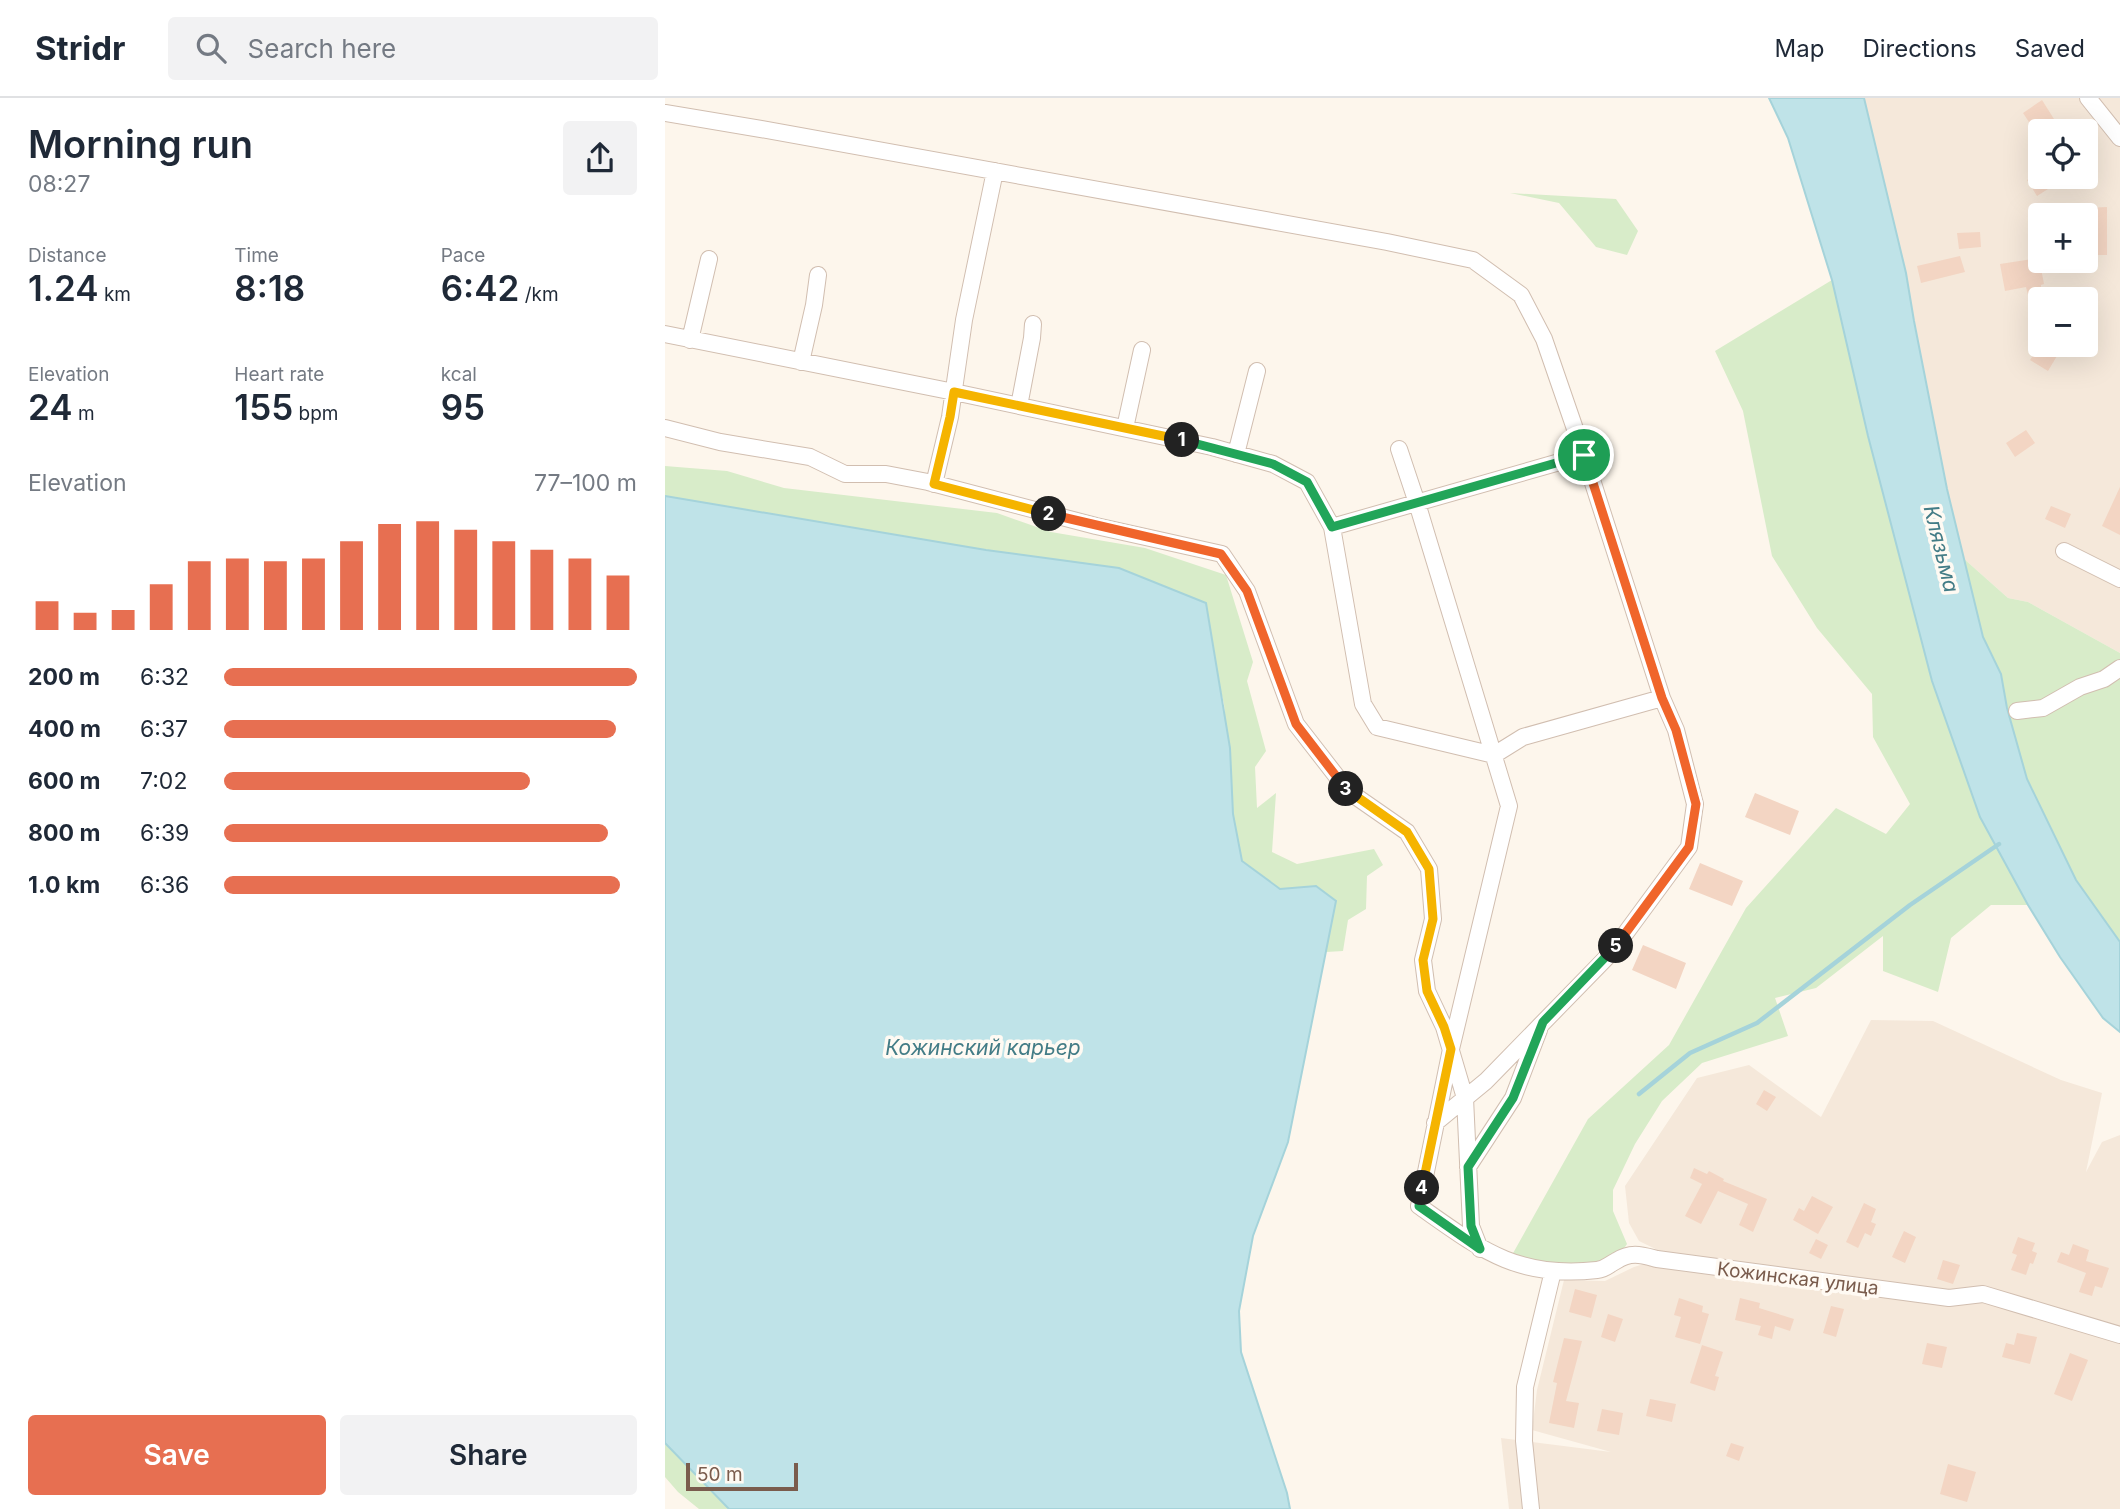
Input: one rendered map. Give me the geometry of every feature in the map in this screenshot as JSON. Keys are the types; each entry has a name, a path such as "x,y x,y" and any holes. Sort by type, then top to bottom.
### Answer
{"street":[{"path":"2088,98 2120,138"},
{"path":"665,113 1387,242 1473,260 1521,295 1544,339 1584,455 1662,698 1676,730 1696,804 1689,847 1611,953 1486,1081 1435,1124"},
{"path":"934,484 950,417 964,320 995,171"},
{"path":"690,340 709,259"},
{"path":"801,362 818,275"},
{"path":"1019,406 1033,324"},
{"path":"665,334 1125,428 1273,464 1307,482 1332,527 1363,704 1377,727 1494,755 1523,737 1662,698"},
{"path":"1125,428 1142,351"},
{"path":"1236,454 1257,372"},
{"path":"665,428 720,442 810,457 845,474 886,474 934,484 1096,526 1221,554 1247,591 1296,724 1348,791 1407,832 1429,869 1433,919 1423,960 1424,971 1427,991 1444,1027 1465,1098 1471,1226 1480,1249"},
{"path":"1399,449 1509,806 1435,1124"},
{"path":"1332,527 1584,455"},
{"path":"2064,551 2120,579"},
{"path":"2017,711 2043,708 2080,687 2104,679 2120,668"},
{"path":"1468,1167 1513,1098 1543,1022"},
{"name":"Кожинская улица","path":"1435,1124 1419,1206 1480,1249 1521,1266 1553,1271 1605,1270 1616,1260 1634,1253 1657,1259 1948,1298 1983,1294 2120,1335"},
{"path":"1531,1509 1524,1441 1525,1387 1553,1271"}],"shaded area":[{"path":"1864,98 2120,98 2120,653 2028,602 2008,598 1963,558 1906,273"},
{"path":"1871,1020 1933,1021 2061,1080 2102,1093 2086,1172 2102,1142 2120,1135 2120,1509 1509,1509 1501,1438 1611,1452 1532,1430 1537,1390 1564,1280 1605,1281 1634,1267 1670,1256 1639,1241 1629,1223 1625,1186 1697,1078 1749,1065 1821,1117"}],"green space":[{"path":"1510,193 1616,199 1638,231 1627,255 1596,247 1559,203"},
{"path":"1832,280 1868,436 1932,681 1980,817 2028,905 1991,905 1951,938 1938,992 1883,971 1883,936 1816,988 1775,998 1788,1036 1702,1063 1662,1101 1635,1144 1613,1190 1613,1211 1627,1244 1613,1256 1603,1260 1559,1265 1536,1263 1512,1255 1588,1119 1669,1045 1746,908 1836,808 1886,834 1910,804 1873,737 1872,694 1817,628 1772,556 1743,411 1715,351"},
{"path":"665,466 727,471 784,488 997,513 1051,532 1145,548 1226,575 1253,662 1247,681 1266,751 1255,767 1257,808 1276,793 1272,852 1297,864 1374,849 1383,865 1367,876 1366,909 1348,920 1343,951 1326,952 1336,901 1316,886 1280,889 1242,861 1233,814 1224,704 1217,675 1119,568 986,550 665,496"},
{"path":"1963,558 2008,598 2028,602 2120,653 2120,942 2076,880 2027,779 2007,708 2001,674 1983,637"},
{"path":"665,1443 729,1509 699,1509 678,1492 665,1477"}],"water":[{"name":"Клязьма","path":"1769,98 1864,98 1906,273 1947,489 1983,637 2001,674 2007,708 2027,779 2076,880 2120,942 2120,1032 2103,1018 2060,957 1980,817 1932,681 1868,436 1832,280 1788,138"},
{"name":"Кожинский карьер","path":"665,496 986,550 1119,568 1206,603 1230,748 1233,814 1242,861 1280,889 1316,886 1336,901 1288,1142 1253,1236 1239,1311 1241,1352 1290,1509 729,1509 665,1443"}],"building":[{"path":"2042,100 2054,119 2028,120 2023,113"},
{"path":"2033,189 2048,189 2037,196"},
{"path":"2098,207 2107,207 2107,255 2098,255"},
{"path":"1980,232 1981,247 1959,249 1957,233"},
{"path":"1960,256 1965,272 1921,283 1917,266"},
{"path":"2028,260 2028,273 2042,273 2044,284 2041,287 2028,287 2028,295 2026,287 2005,291 2000,264"},
{"path":"2032,357 2056,357 2048,371 2030,360"},
{"path":"2026,430 2035,443 2015,457 2006,443"},
{"path":"2120,487 2120,535 2102,526"},
{"path":"2051,506 2071,514 2065,528 2045,519"},
{"path":"1755,793 1799,811 1790,835 1745,817"},
{"path":"1700,863 1743,881 1732,906 1689,889"},
{"path":"1643,945 1686,963 1676,989 1632,970"},
{"path":"1764,1090 1776,1097 1767,1111 1756,1104"},
{"path":"1694,1168 1707,1174 1709,1171 1724,1179 1723,1181 1767,1199 1753,1232 1739,1225 1748,1204 1718,1191 1701,1224 1685,1216 1702,1184 1690,1178"},
{"path":"1812,1196 1833,1207 1818,1234 1793,1220 1799,1208 1804,1211"},
{"path":"1864,1203 1876,1209 1871,1222 1876,1224 1871,1236 1865,1233 1858,1248 1846,1242"},
{"path":"1904,1231 1916,1237 1905,1263 1892,1257"},
{"path":"2018,1237 2035,1243 2032,1251 2037,1253 2026,1275 2011,1270 2017,1255 2012,1253"},
{"path":"1816,1239 1828,1245 1821,1259 1809,1253"},
{"path":"2073,1244 2089,1250 2086,1261 2109,1268 2102,1288 2095,1286 2092,1296 2079,1292 2086,1273 2057,1262 2061,1252 2069,1255"},
{"path":"1943,1260 1960,1265 1953,1284 1937,1279"},
{"path":"1575,1289 1597,1295 1591,1318 1569,1312"},
{"path":"1679,1298 1703,1306 1702,1312 1709,1314 1700,1344 1675,1337 1681,1317 1674,1315"},
{"path":"1740,1298 1760,1303 1759,1308 1794,1319 1790,1331 1775,1326 1772,1339 1758,1335 1761,1326 1735,1320"},
{"path":"1831,1306 1844,1309 1836,1337 1823,1333"},
{"path":"1608,1314 1623,1319 1615,1342 1601,1337"},
{"path":"2017,1333 2037,1337 2030,1364 2002,1357 2006,1343 2014,1345"},
{"path":"1564,1338 1582,1341 1566,1401 1579,1403 1574,1428 1549,1423 1557,1383 1553,1382"},
{"path":"1927,1343 1947,1347 1942,1368 1922,1364"},
{"path":"1702,1345 1723,1352 1715,1376 1719,1377 1715,1391 1690,1383"},
{"path":"2070,1353 2088,1360 2072,1401 2054,1394"},
{"path":"1650,1399 1676,1404 1672,1422 1646,1416"},
{"path":"1602,1409 1623,1413 1619,1435 1597,1431"},
{"path":"1731,1443 1744,1447 1739,1461 1726,1456"},
{"path":"1948,1464 1976,1472 1967,1502 1940,1494"}],"waterway":[{"path":"1639,1094 1690,1053 1757,1023 1910,905 1999,844"}],"route":[{"path":"954,392 1212,447 1273,464 1307,482 1332,527 1584,455 1662,698 1676,730 1696,804 1689,847 1611,953 1543,1022 1513,1098 1468,1167 1471,1226 1480,1249 1419,1206 1451,1049 1427,991 1423,960 1433,919 1429,869 1407,832 1348,791 1296,724 1247,591 1221,554 1096,526 934,484 954,392"}]}
